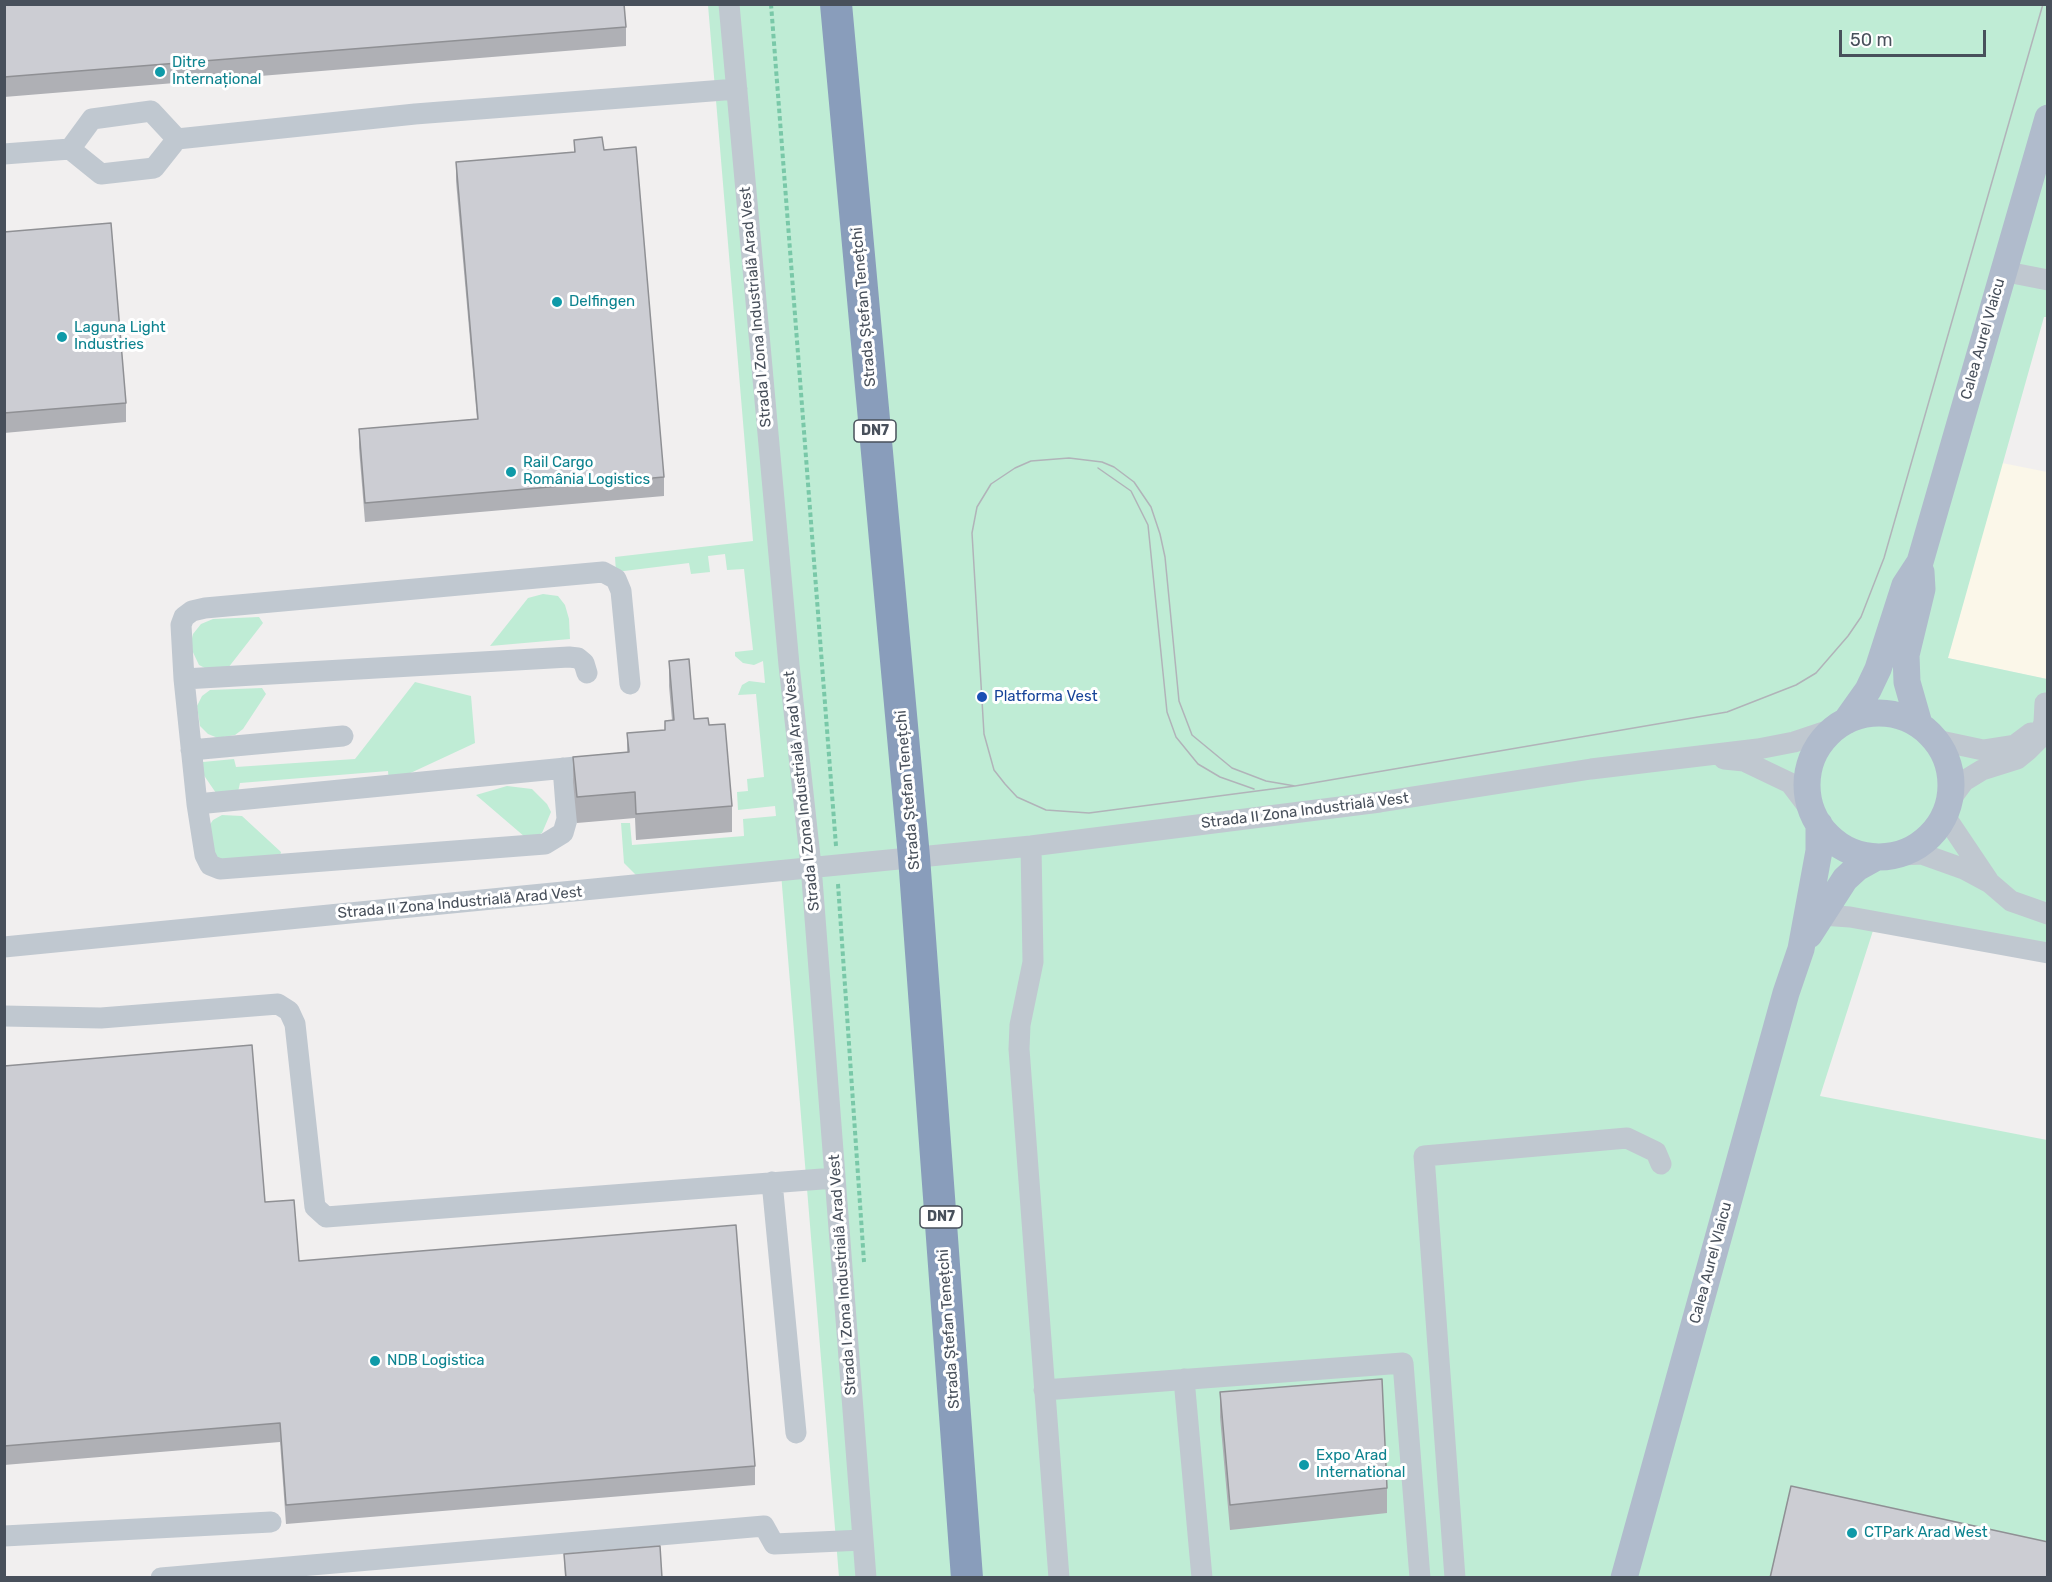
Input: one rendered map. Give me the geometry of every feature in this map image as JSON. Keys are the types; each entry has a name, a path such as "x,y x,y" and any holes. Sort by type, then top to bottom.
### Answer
{"highway":[{"name":"Strada Ștefan Tenețchi","path":"836,4 914,857 968,1578"}],"main road":[{"name":"Calea Aurel Vlaicu","path":"1623,1574 1786,993 1801,949 1819,851 1816,818 1807,787 1810,765 1819,745 1840,725 1868,690 1878,669 1905,585 1920,562 2002,271 2048,118"},
{"name":"Calea Aurel Vlaicu","path":"1801,949 1845,879 1857,868 1923,843 1948,808 1952,778 1947,758 1928,732 1907,682 1906,655 1922,589 1920,562"},
{"path":"1840,725 1870,713 1896,714 1928,732"},
{"path":"1816,818 1840,846 1857,854 1888,856"}],"street":[{"name":"Strada I Zona Industrială Arad Vest","path":"729,4 789,665 812,866 866,1578"},
{"path":"4,154 70,149 101,174 154,168 177,139 415,114 737,89"},
{"path":"70,149 92,119 151,111 177,139"},
{"path":"2002,271 2048,280"},
{"path":"197,804 571,767 567,819 563,833 545,844 220,869 210,865 205,855 197,804 184,679 181,625 184,617 192,611 603,573 616,579 621,591 630,684"},
{"path":"184,679 569,657 578,658 584,663 587,673"},
{"path":"1928,732 1983,750 2015,746 2032,733 2045,703 2044,722 2039,739 2017,759 1982,771 1964,781 1948,808 1990,883"},
{"name":"Strada II Zona Industrială Vest","path":"914,857 1031,846 1380,802 1794,742 1840,725"},
{"path":"191,750 343,736"},
{"name":"Strada II Zona Industrială Vest","path":"1694,756 1744,761 1769,771 1790,783 1816,818"},
{"path":"1031,846 1033,962 1020,1025 1019,1048 1059,1578"},
{"path":"1888,856 1922,854 1941,860 1990,883 2012,901 2048,914"},
{"name":"Strada II Zona Industrială Arad Vest","path":"4,946 608,889 914,857"},
{"path":"1822,915 1850,917 2048,953"},
{"path":"4,1016 101,1018 278,1004 289,1011 295,1024 315,1207 326,1217 836,1178"},
{"path":"1455,1578 1424,1156 1627,1138 1656,1152 1661,1164"},
{"path":"772,1182 796,1433"},
{"path":"1044,1390 1403,1363 1420,1578"},
{"path":"1184,1379 1203,1578"},
{"path":"4,1536 271,1522"},
{"path":"160,1578 764,1526 774,1544 863,1539"}],"path":[{"path":"771,4 837,864 864,1268"}],"shaded area":[{"path":"2002,463 2047,472 2047,679 1948,658"}],"green space":[{"path":"708,5 2047,5 2047,317 2044,317 1948,658 2047,679 2047,947 1878,915 1820,1096 2047,1140 2047,1577 839,1577 780,861 637,876 624,863 621,823 630,823 632,845 744,836 743,819 776,816 775,806 738,810 737,792 748,791 747,779 764,777 756,694 738,695 742,685 749,681 765,683 763,661 754,665 743,663 735,656 735,652 753,650 744,569 727,570 725,554 708,556 710,572 691,574 689,563 616,572 615,557 753,541"},
{"path":"543,594 558,596 565,605 569,619 570,639 490,646 528,598"},
{"path":"259,617 263,623 228,668 207,669 199,665 190,646 193,634 201,624 213,619"},
{"path":"415,682 471,696 475,743 389,783 388,771 240,783 238,792 216,793 203,774 203,762 234,759 236,767 355,759"},
{"path":"262,688 266,694 243,729 235,735 218,738 208,734 200,726 197,706 202,696 210,690"},
{"path":"507,786 532,789 547,804 551,812 542,833 534,837 525,837 476,795"},
{"path":"222,815 242,816 281,852 279,860 216,860 207,829 213,820"}],"building":[{"name":"Ditre Internațional","path":"4,4 624,4 626,27 4,77"},
{"name":"Delfingen","path":"602,137 604,150 636,147 664,477 365,503 359,429 478,419 456,162 575,152 574,140"},
{"name":"Laguna Light Industries","path":"111,223 126,403 4,413 4,232"},
{"path":"689,659 694,719 708,718 709,725 725,724 732,806 636,814 635,792 577,797 573,757 629,752 627,733 665,730 665,721 674,720 669,661"},
{"name":"NDB Logistica","path":"252,1045 265,1202 294,1200 299,1261 736,1225 755,1466 286,1505 280,1423 4,1446 4,1066"},
{"name":"Expo Arad International","path":"1382,1379 1387,1488 1230,1505 1220,1392"},
{"name":"CTPark Arad West","path":"1791,1486 2048,1542 2048,1578 1770,1578"},
{"path":"660,1546 662,1578 566,1578 564,1554"}],"tram line":[{"path":"1295,786 1266,781 1232,768 1192,735 1179,701 1165,557 1160,534 1151,507 1134,482 1114,467 1102,462 1069,458 1031,461 1015,468 991,484 977,507 972,533 984,734 994,770 1005,784 1017,797 1046,810 1089,813 1295,786 1727,712 1796,685 1816,673 1848,636 1861,617 1884,558 2043,4"},
{"path":"1098,468 1131,491 1148,525 1167,712 1176,737 1198,764 1220,777 1254,789"}],"place":[{"name":"Ditre Internațional","path":"160,72"},
{"name":"Delfingen","path":"557,302"},
{"name":"Laguna Light Industries","path":"62,337"},
{"name":"Rail Cargo România Logistics","path":"511,472"},
{"name":"Platforma Vest","path":"982,697"},
{"name":"NDB Logistica","path":"375,1361"},
{"name":"Expo Arad International","path":"1304,1465"},
{"name":"CTPark Arad West","path":"1852,1533"}]}
